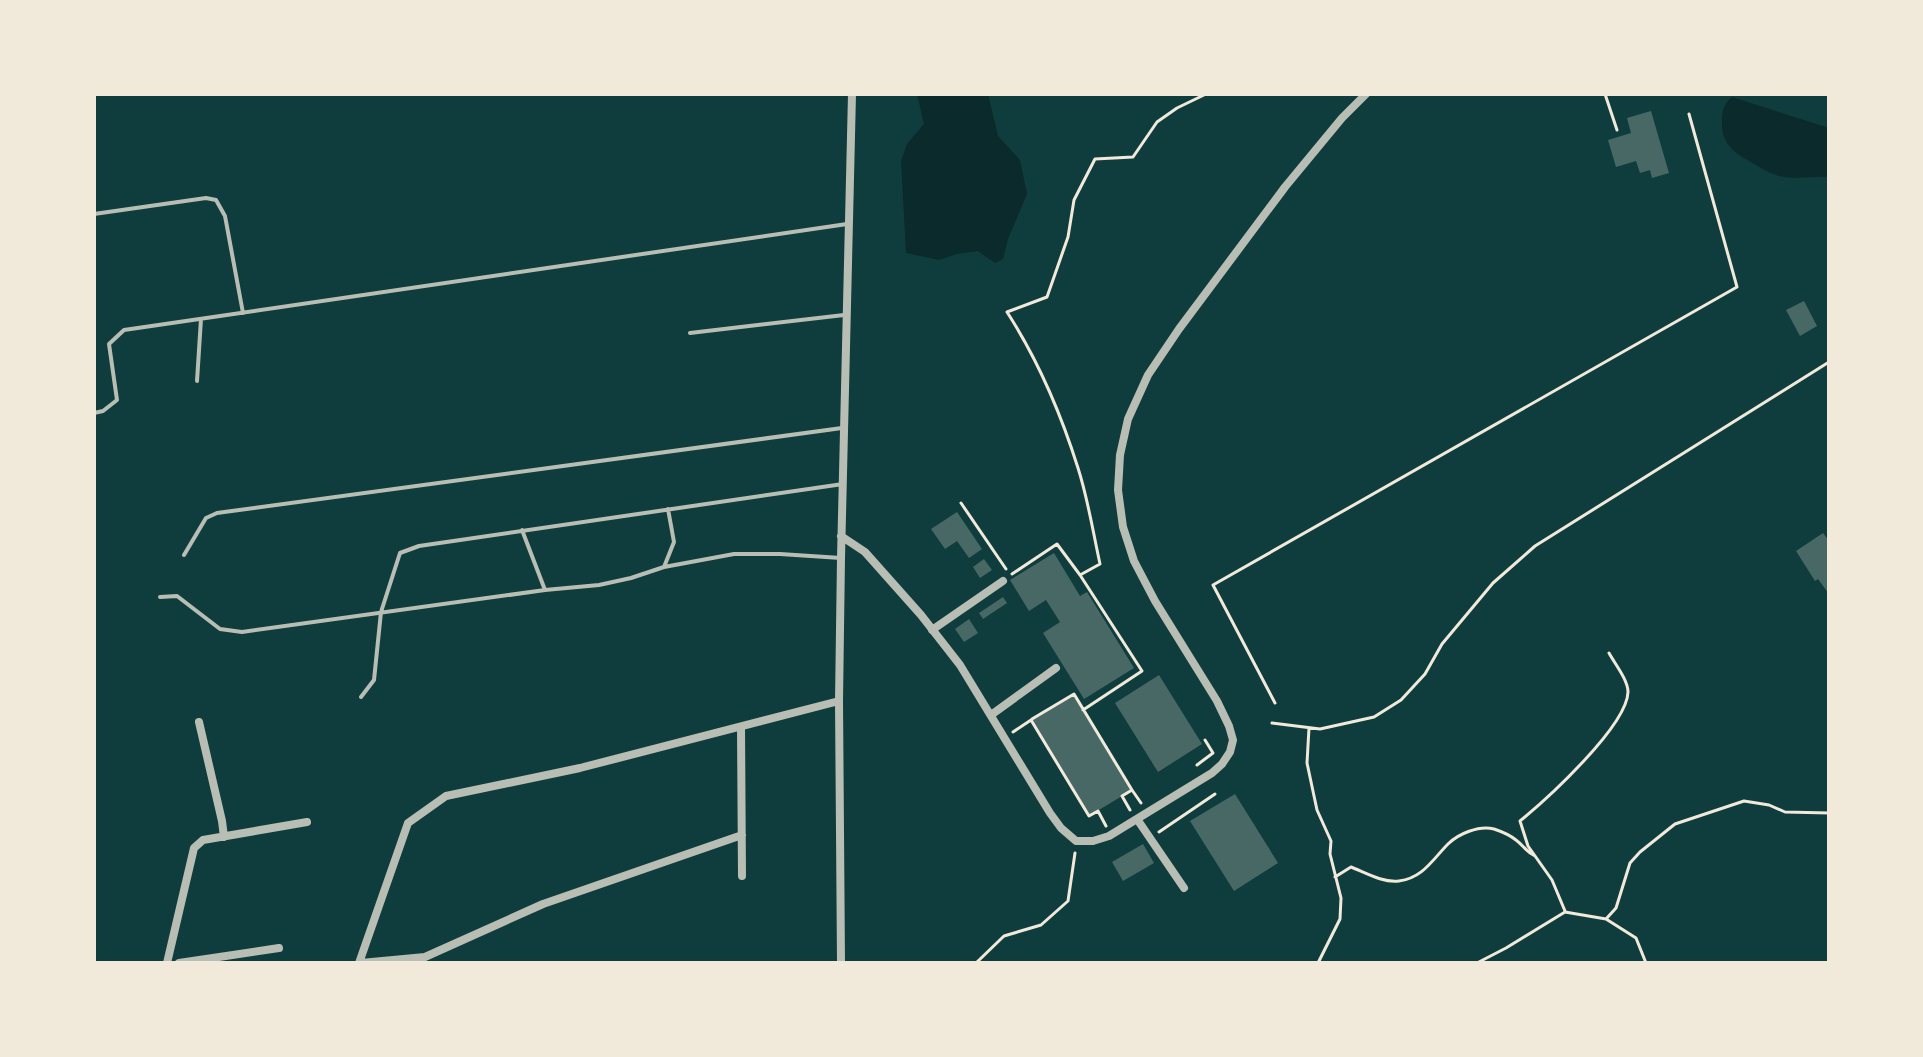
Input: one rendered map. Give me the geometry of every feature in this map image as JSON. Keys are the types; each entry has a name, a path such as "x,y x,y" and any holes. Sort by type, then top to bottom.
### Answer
{"street":[{"path":"841,963 841,536 852,94"},
{"path":"841,536 865,552 960,665 1050,813 1076,841 1093,841 1109,836 1212,773 1230,752 1233,740 1229,726 1217,701 1155,601 1134,561 1123,527 1118,490 1120,455 1128,419 1148,375 1179,329 1285,187 1366,94"},
{"path":"932,630 1003,581"},
{"path":"991,715 1056,668"},
{"path":"742,835 543,904 425,957 360,963 408,823 446,796 580,768 839,701"},
{"path":"199,722 224,837"},
{"path":"741,727 742,876"},
{"path":"1137,819 1184,888"},
{"path":"167,963 194,848 203,840 307,822"},
{"path":"179,963 279,948"}],"lane":[{"path":"94,214 206,198 216,200 225,216 243,313"},
{"path":"94,413 103,411 117,400 109,344 124,330 849,223"},
{"path":"690,333 847,315"},
{"path":"197,381 201,319"},
{"path":"184,555 206,518 217,513 844,428"},
{"path":"361,697 374,680 381,612 400,553 419,546 843,484"},
{"path":"664,567 674,542 668,509"},
{"path":"522,530 545,590"},
{"path":"160,597 177,596 220,629 242,632 599,585 664,567 734,554 841,558"}],"path":[{"path":"1080,575 1100,564 1079,469 1029,346 1007,312 1047,297 1068,237 1074,200 1095,159 1133,157 1157,122 1206,94"},
{"path":"1605,94 1617,130"},
{"path":"1275,703 1213,585 1737,287 1689,114"},
{"path":"1272,723 1320,729 1374,717 1401,700 1425,674 1442,644 1493,583 1535,546 1829,362"},
{"path":"961,503 1011,576 1057,544 1142,671 1083,710"},
{"path":"1565,912 1552,880 1528,846 1520,821 1574,772 1627,703 1629,687 1609,653"},
{"path":"1012,733 1074,694 1141,803"},
{"path":"1031,720 1089,816 1098,811 1106,826"},
{"path":"1309,728 1307,763 1317,810 1331,841 1330,854 1341,898 1340,919 1318,963"},
{"path":"1197,765 1213,753 1205,740"},
{"path":"1131,811 1122,796 1132,790"},
{"path":"1150,838 1215,794"},
{"path":"1606,919 1616,908 1630,863 1675,824 1744,801 1769,805 1785,812 1829,813"},
{"path":"1335,877 1351,867 1378,878 1399,881 1418,875 1433,863 1449,842 1476,829 1494,829 1518,841 1525,851 1535,856"},
{"path":"976,963 1004,936 1041,925 1068,901 1076,841"},
{"path":"1477,963 1565,912 1606,919 1636,938 1646,963"}],"water":[{"path":"917,94 988,94 998,136 1020,160 1027,194 1003,259 995,263 978,251 939,260 906,253 901,161 907,144 924,124"},
{"path":"1732,97 1829,128 1829,177 1779,176 1738,154 1723,133 1723,110"}],"building":[{"path":"1651,111 1669,173 1652,178 1650,170 1640,173 1636,161 1616,167 1608,140 1631,133 1627,118"},
{"path":"1804,301 1817,326 1800,336 1786,310"},
{"path":"957,512 982,549 969,558 957,541 945,549 931,529"},
{"path":"1823,533 1829,541 1829,594 1818,579 1815,581 1796,551"},
{"path":"1054,553 1080,596 1087,592 1134,668 1084,699 1043,633 1060,622 1046,600 1029,611 1010,580"},
{"path":"984,559 992,570 980,578 973,567"},
{"path":"1003,597 1007,603 983,619 979,613"},
{"path":"969,619 978,633 964,642 955,629"},
{"path":"1159,675 1202,744 1158,772 1115,703"},
{"path":"1074,694 1132,790 1089,816 1031,720"},
{"path":"1235,794 1278,863 1234,891 1190,821"},
{"path":"1143,844 1154,863 1123,881 1112,862"}]}
